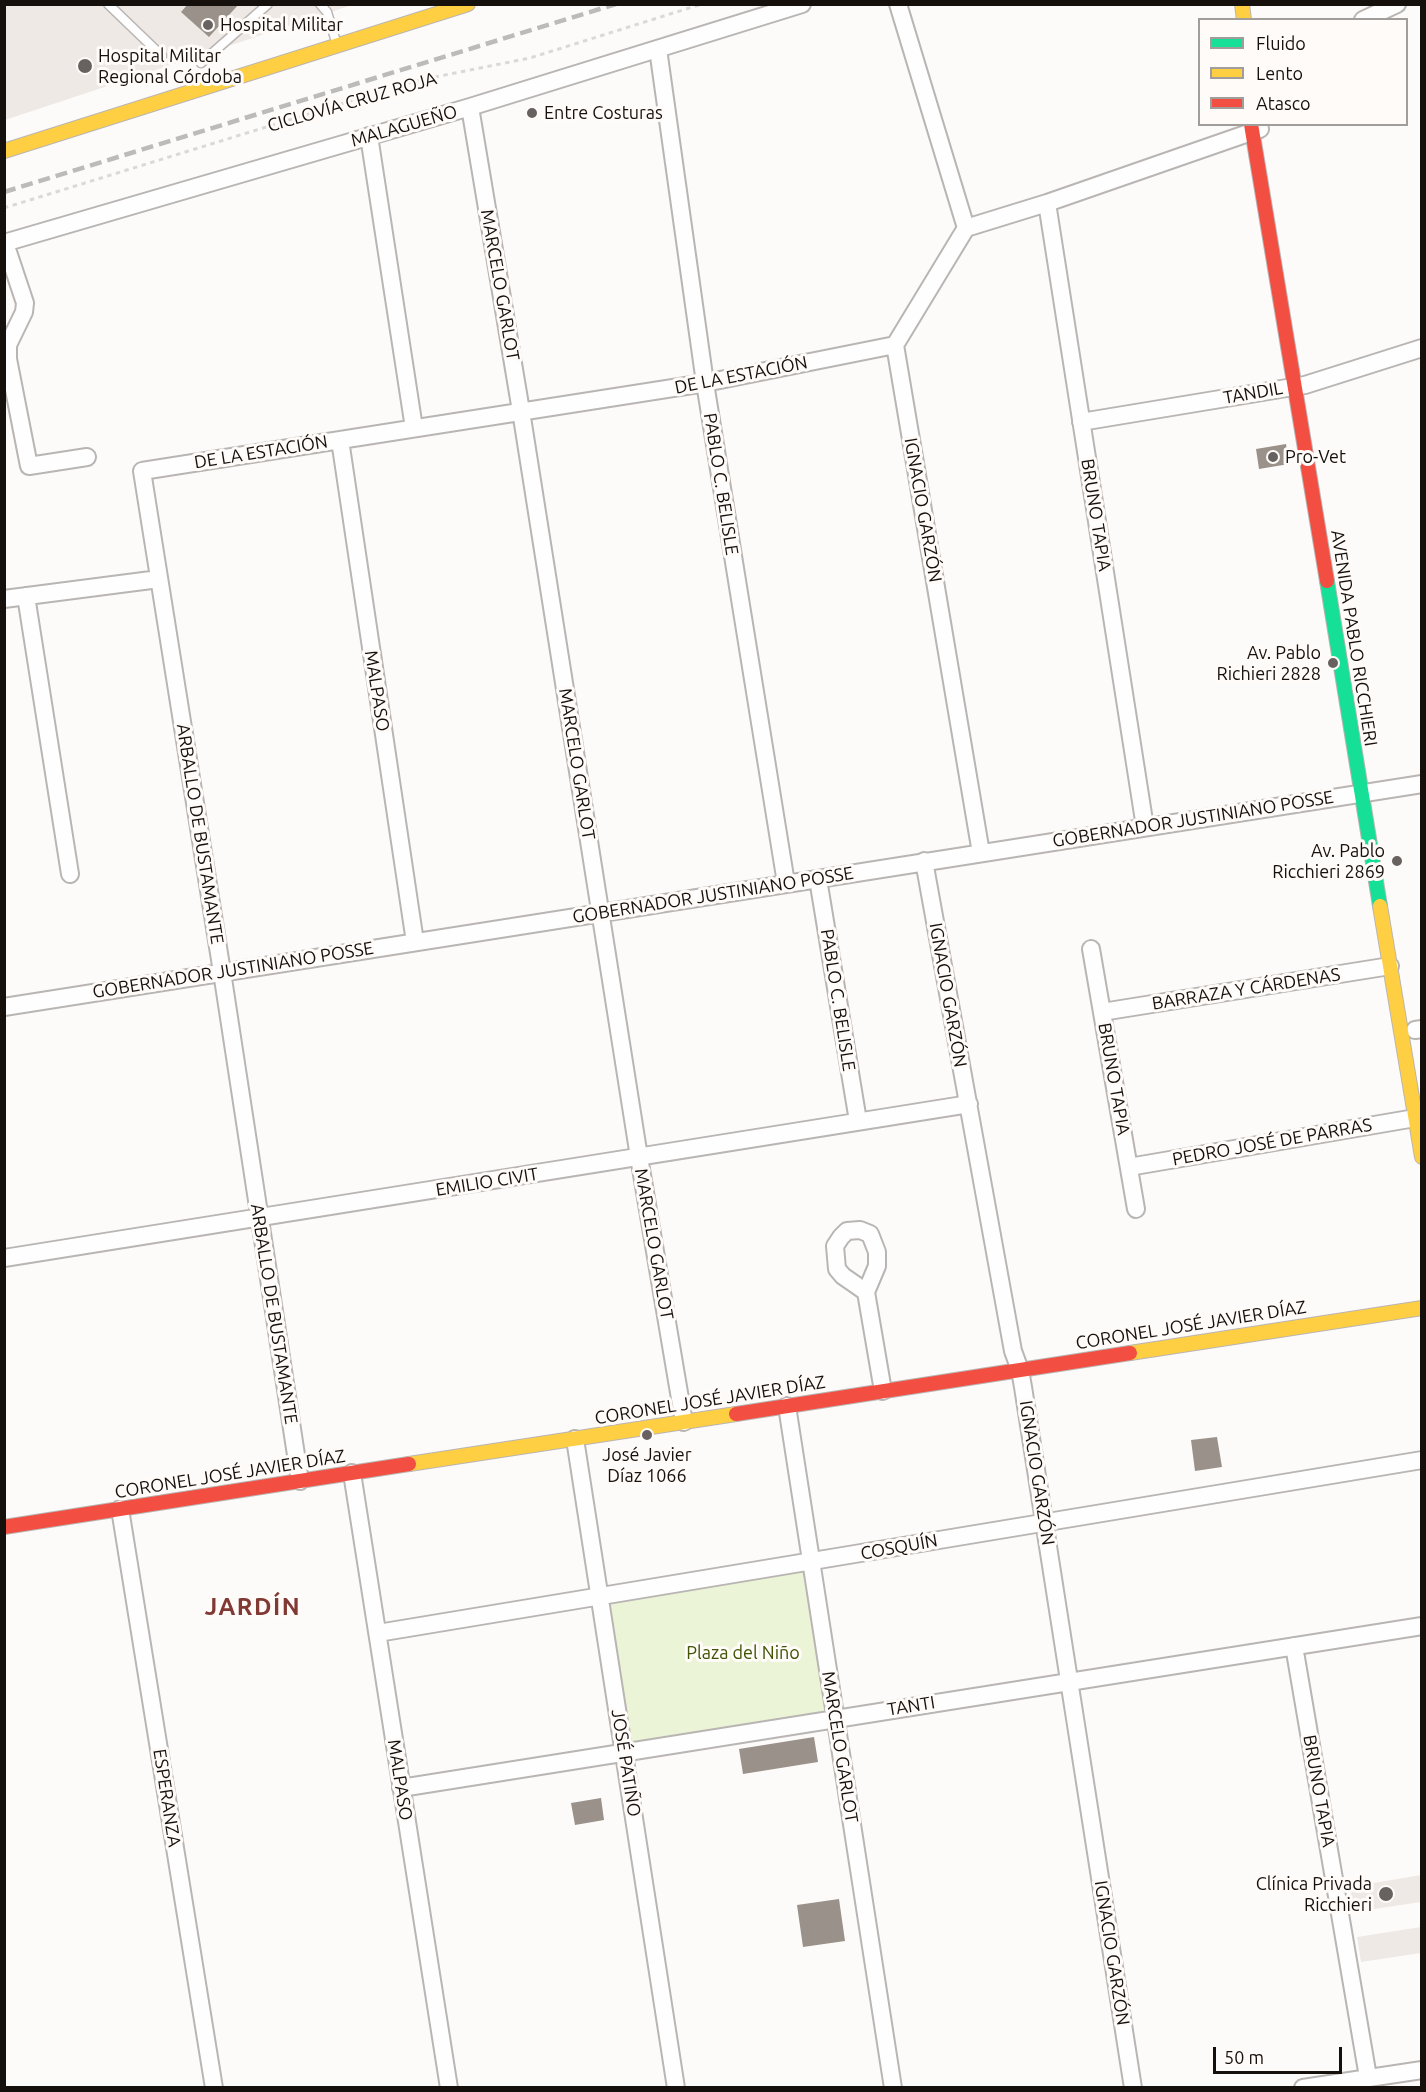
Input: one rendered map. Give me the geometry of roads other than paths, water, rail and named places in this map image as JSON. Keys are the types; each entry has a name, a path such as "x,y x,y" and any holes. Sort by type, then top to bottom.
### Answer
{"main road":[{"path":"4,151 468,4"},
{"name":"AVENIDA PABLO RICCHIERI","path":"1257,127 1367,791 1390,966 1422,1157"},
{"name":"AVENIDA PABLO RICCHIERI","path":"1367,791 1418,1030 1422,1071"},
{"name":"CORONEL JOSÉ JAVIER DÍAZ","path":"4,1527 1422,1308"}],"street":[{"name":"MALAGUEÑO","path":"5,243 470,107 802,4"},
{"path":"898,4 966,228"},
{"path":"1367,18 1397,4"},
{"name":"PABLO C. BELISLE","path":"658,49 705,383 786,883"},
{"name":"MARCELO GARLOT","path":"470,107 521,411 639,1157 684,1422"},
{"path":"896,345 966,228 1047,203 1257,127"},
{"path":"369,136 414,428"},
{"name":"BRUNO TAPIA","path":"1047,203 1145,826"},
{"path":"5,243 25,303 24,312 8,345 8,359 29,466 87,457"},
{"name":"DE LA ESTACIÓN","path":"142,471 705,383 896,345"},
{"name":"IGNACIO GARZÓN","path":"896,345 981,852"},
{"name":"TANDIL","path":"1081,422 1299,385 1422,348"},
{"name":"MALPASO","path":"340,440 415,942"},
{"name":"ARBALLO DE BUSTAMANTE","path":"142,471 300,1481"},
{"path":"4,599 159,579"},
{"path":"26,596 70,874"},
{"name":"GOBERNADOR JUSTINIANO POSSE","path":"4,1007 1422,784"},
{"name":"IGNACIO GARZÓN","path":"924,861 1013,1351 1020,1370 1133,2088"},
{"name":"PABLO C. BELISLE","path":"818,879 858,1121"},
{"name":"BRUNO TAPIA","path":"1091,949 1136,1209"},
{"name":"BARRAZA Y CÁRDENAS","path":"1102,1012 1390,966"},
{"name":"EMILIO CIVIT","path":"4,1258 969,1104"},
{"name":"PEDRO JOSÉ DE PARRAS","path":"1129,1167 1415,1118"},
{"path":"866,1292 883,1391"},
{"name":"MARCELO GARLOT","path":"787,1406 893,2088"},
{"name":"JOSÉ PATIÑO","path":"576,1439 676,2088"},
{"name":"COSQUÍN","path":"378,1633 1422,1460"},
{"name":"MALPASO","path":"352,1473 449,2088"},
{"name":"ESPERANZA","path":"120,1509 214,2088"},
{"name":"TANTI","path":"401,1788 1422,1626"},
{"name":"BRUNO TAPIA","path":"1294,1646 1368,2077"},
{"path":"1310,2087 1422,2070"}],"lane":[{"path":"108,4 162,56"},
{"path":"201,63 268,4"},
{"path":"320,4 327,12 337,45"}],"railway":[{"path":"4,192 616,4"}],"place":[{"name":"Hospital Militar","path":"208,25"},
{"name":"Hospital Militar Regional Córdoba","path":"85,66"},
{"name":"Entre Costuras","path":"532,113"},
{"name":"Pro-Vet","path":"1273,457"},
{"name":"Av. Pablo Richieri 2828","path":"1333,663"},
{"name":"Av. Pablo Ricchieri 2869","path":"1397,861"},
{"name":"José Javier Díaz 1066","path":"647,1435"},
{"name":"Clínica Privada Ricchieri","path":"1386,1894"}],"district":[{"name":"JARDÍN","path":"253,1607"}],"park label":[{"name":"Plaza del Niño","path":"743,1653"}]}
